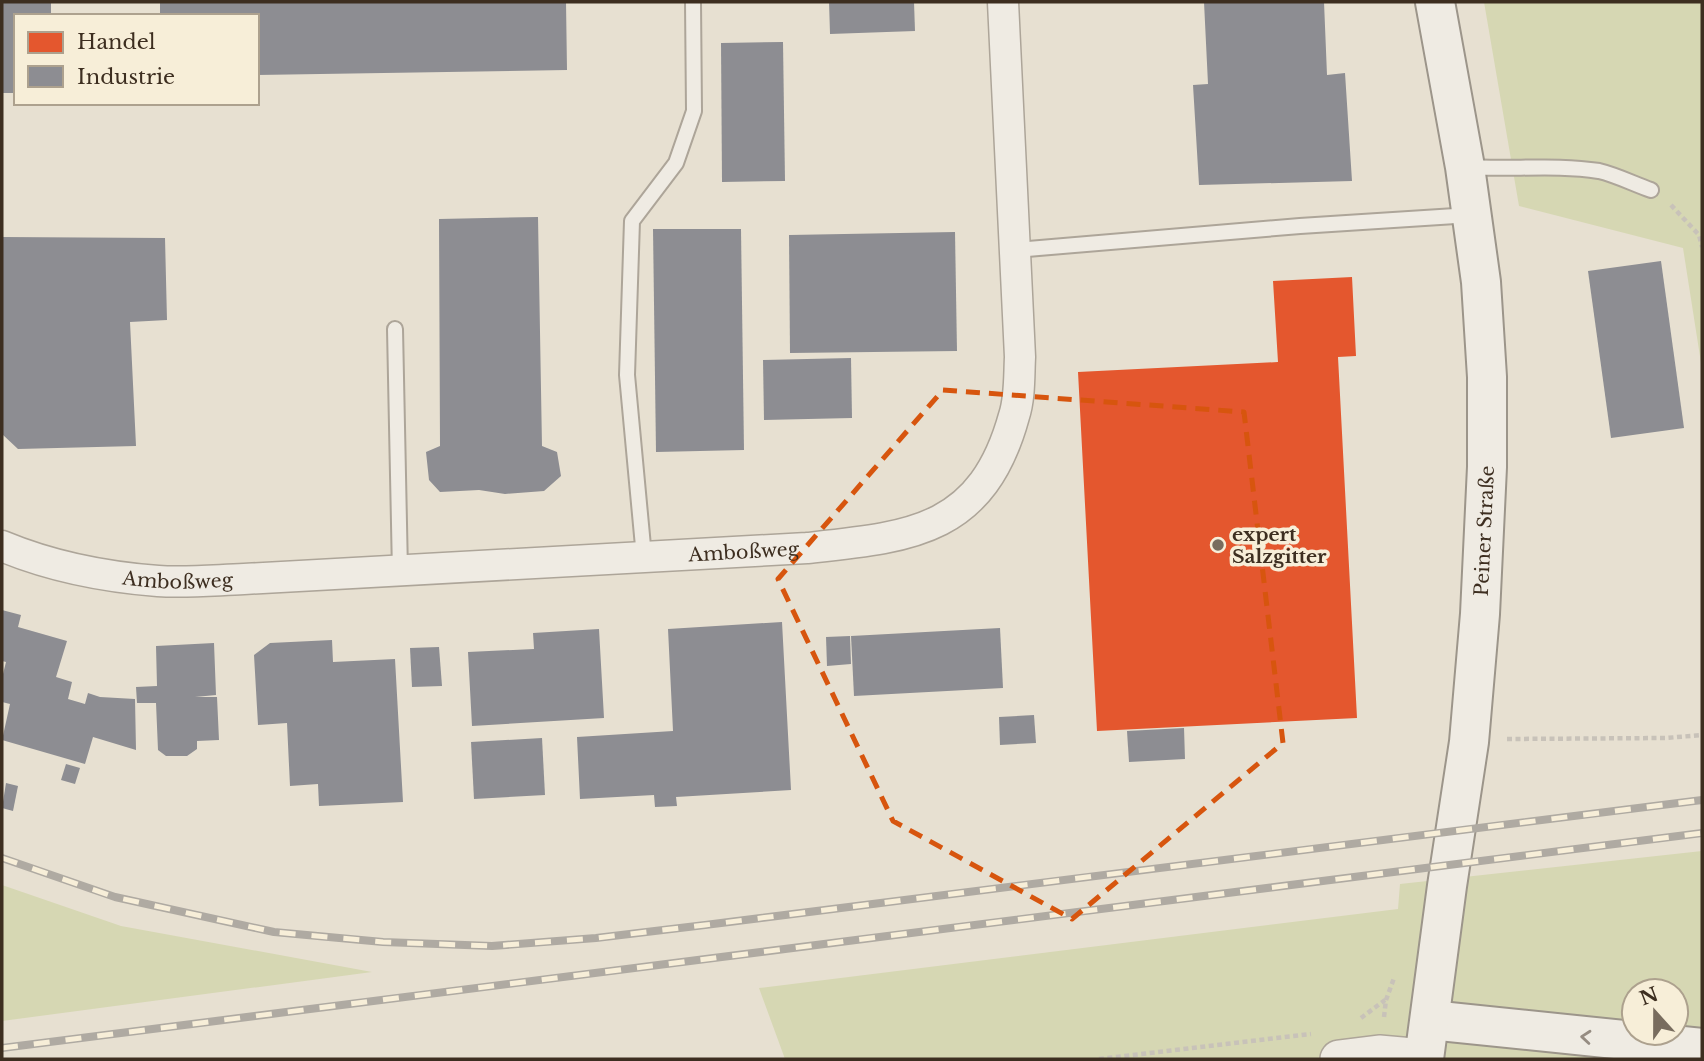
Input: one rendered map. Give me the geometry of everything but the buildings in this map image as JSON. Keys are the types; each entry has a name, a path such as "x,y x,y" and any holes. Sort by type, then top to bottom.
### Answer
{"main road":[{"name":"Peiner Straße","path":"1424,1058 1469,741 1481,601 1487,467 1487,377 1480,282 1465,167 1435,2"},
{"path":"1430,1020 1702,1048"}],"street":[{"name":"Amboßweg","path":"2,545 30,558 95,572 159,581 400,572 807,548 885,540 936,524 976,496 997,465 1015,414 1020,357 1003,2"},
{"path":"1328,1046 1424,1058"}],"lane":[{"path":"644,557 627,375 632,221 676,163 694,111 693,2"},
{"path":"1465,167 1490,169 1551,166 1601,172 1651,190"},
{"path":"1015,250 1300,226 1472,215"},
{"path":"395,329 400,572"}],"path":[{"path":"1651,190 1679,211 1699,235 1702,247"},
{"path":"1500,739 1666,738 1702,735"},
{"path":"1355,1023 1386,1000 1398,966"},
{"path":"1099,1059 1328,1046"}],"highlighted area":[{"path":"943,390 1244,412 1283,743 1072,919 893,821 778,579"}],"green space":[{"path":"1484,2 1702,2 1702,369 1683,248 1519,206"},
{"path":"1702,851 1702,1059 785,1059 759,988 1398,909 1400,884"},
{"path":"2,885 121,926 372,972 2,1021"}],"railway":[{"path":"2,858 115,897 274,932 383,942 492,946 596,938 705,925 1702,800"},
{"path":"2,1048 1702,833"}],"place":[{"name":"expert Salzgitter","path":"1218,545"}]}
